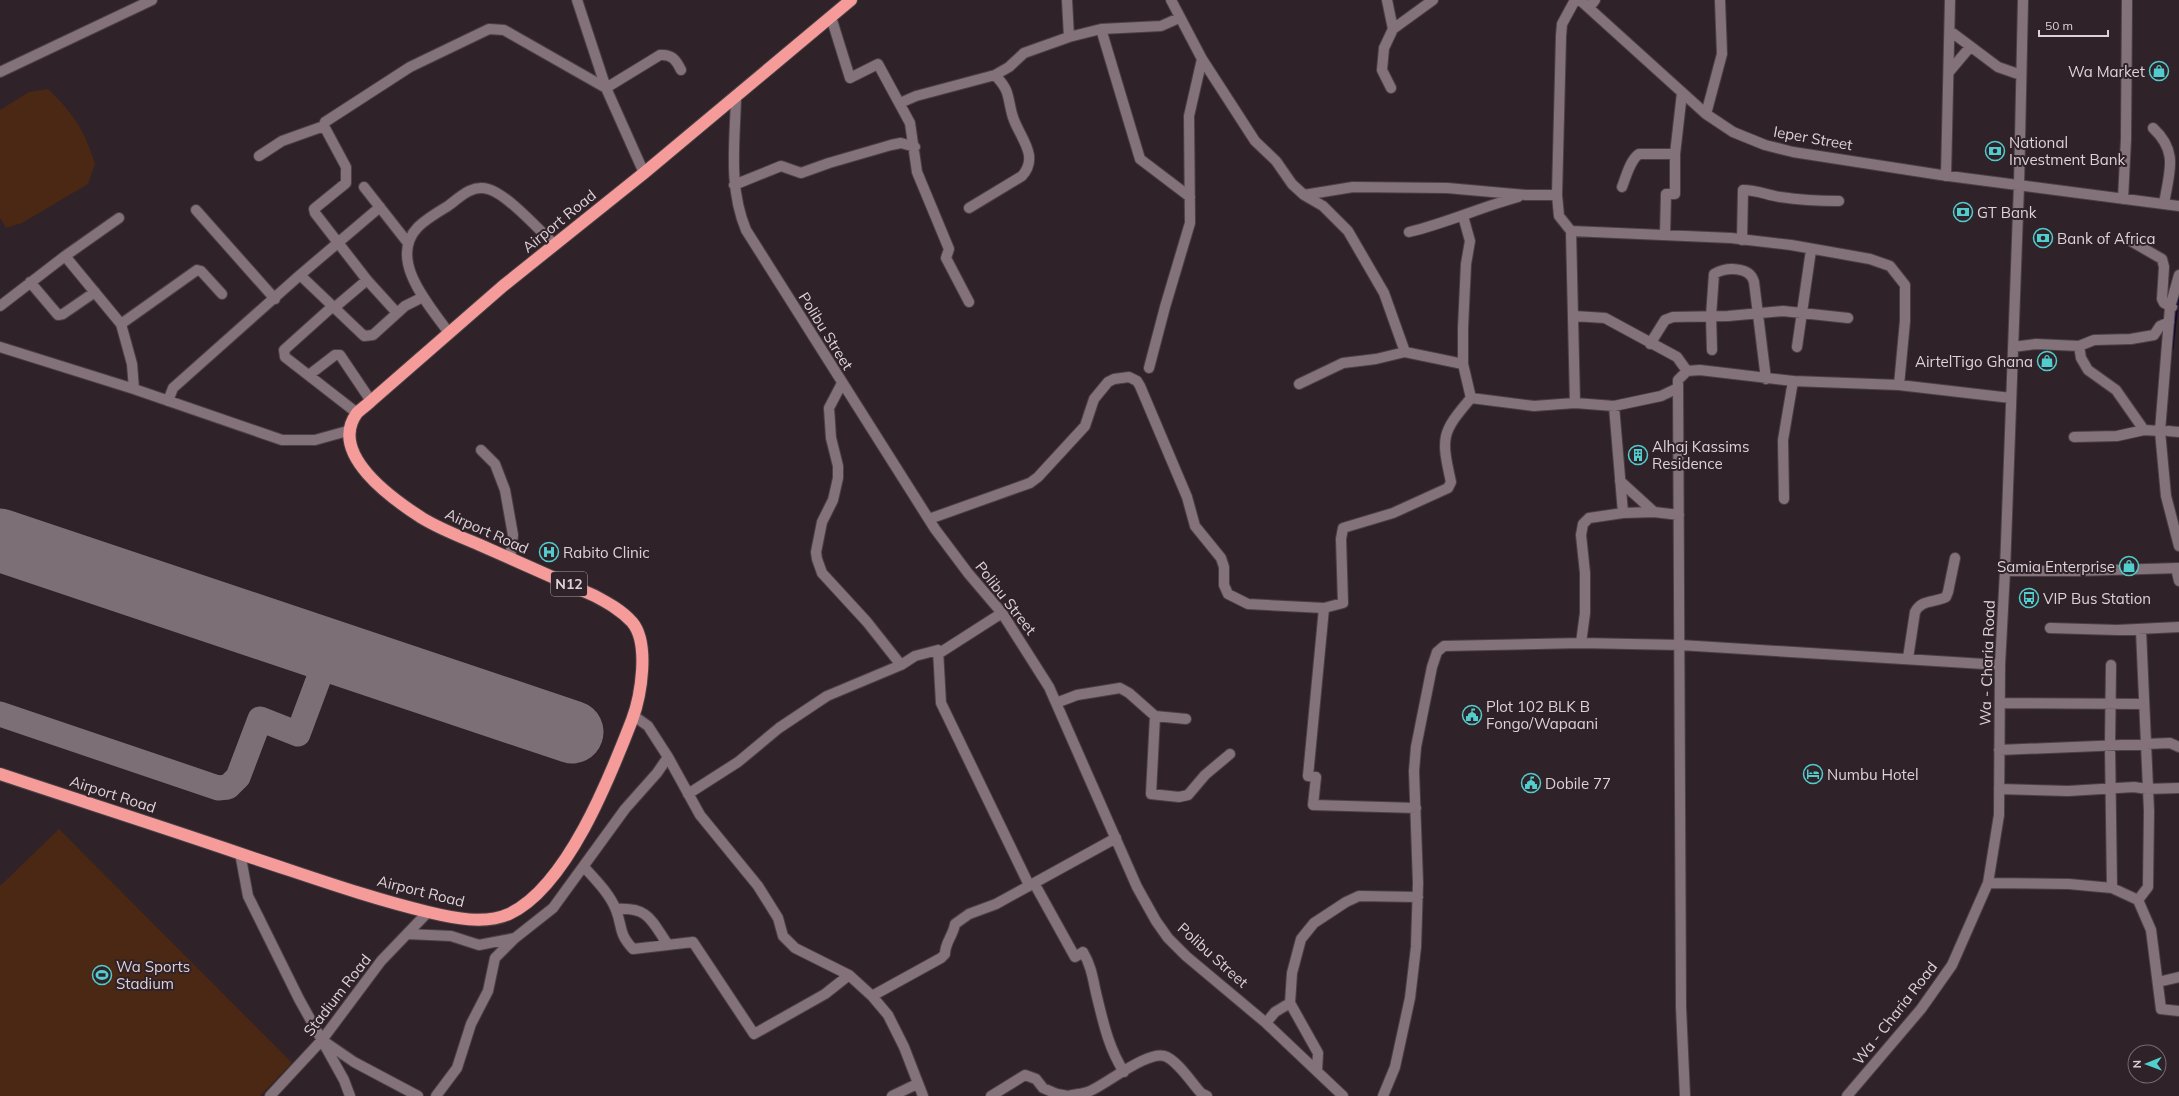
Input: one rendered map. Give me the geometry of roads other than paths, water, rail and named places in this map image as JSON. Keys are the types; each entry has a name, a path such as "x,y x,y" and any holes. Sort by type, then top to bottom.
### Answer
{"highway":[{"name":"Airport Road","path":"0,774 337,886 428,912 486,920 509,914 530,900 555,873 584,830 609,778 634,716 642,666 641,644 634,624 618,608 595,596 434,525 400,502 372,479 360,465 352,448 351,430 358,413 449,333 736,97 831,17 845,2"}],"street":[{"path":"0,72 152,0"},
{"path":"577,0 606,88 644,173"},
{"path":"1067,0 1069,37"},
{"path":"1171,0 1179,18 1202,59 1255,141 1276,161 1292,184 1304,195 1323,206 1348,231 1384,293 1405,352"},
{"path":"1387,0 1393,29"},
{"path":"1391,88 1382,70 1384,48 1393,29 1434,0"},
{"path":"1575,0 1562,24 1557,195 1559,216 1571,230 1575,403"},
{"name":"Ieper Street","path":"1580,0 1592,4 1682,93 1706,114 1733,132 1772,147 1793,152 1946,176 2179,206"},
{"path":"1706,114 1722,54 1720,0"},
{"path":"1946,176 1950,0"},
{"name":"Wa - Charia Road","path":"1847,1096 1921,1009 1952,965 1988,883 1998,815 2000,665 2006,571 2019,185 2023,0"},
{"path":"2123,199 2126,140 2127,0"},
{"path":"831,17 850,78 878,64 910,123 915,148 917,172 950,249 946,258 969,302"},
{"path":"900,103 916,96 995,75 1010,67 1024,53 1069,37 1101,29 1160,26 1179,18"},
{"path":"259,156 282,142 324,126 325,122 410,67 488,29 504,30 606,88"},
{"path":"1101,29 1140,159 1190,197"},
{"path":"1950,31 1998,67 2021,75"},
{"path":"1949,72 1970,47"},
{"path":"606,88 660,55 667,54 675,59 681,70"},
{"path":"1149,368 1165,307 1190,223 1189,116 1202,59"},
{"path":"969,208 1022,176 1027,171 1029,164 1026,144 1012,114 1006,88 995,75"},
{"path":"1665,235 1666,194 1675,194 1675,154 1682,93"},
{"name":"Polibu Street","path":"736,97 734,185 739,214 749,236 929,519 968,574 1002,612 1036,664 1056,703 1137,887 1156,921 1168,938 1186,956 1266,1023 1343,1096"},
{"path":"324,126 346,167 346,183 314,209 318,218 367,280 397,313"},
{"path":"2153,128 2164,138 2170,149 2170,163 2164,204"},
{"path":"734,185 782,166 802,173 829,163 891,146 901,144 915,148"},
{"path":"1622,187 1636,156 1639,154 1675,154"},
{"path":"364,187 408,243"},
{"path":"1304,195 1353,187 1447,188 1526,195 1557,195"},
{"path":"449,333 423,297 407,264 406,254 408,243 418,227 462,195 475,188 486,188 500,194 555,245"},
{"path":"1742,240 1743,190 1755,190 1778,196 1812,201 1839,200"},
{"path":"1409,232 1438,225 1463,216 1479,208 1526,195"},
{"path":"168,400 174,388 300,275 380,207"},
{"path":"196,210 275,299"},
{"path":"1463,216 1470,241 1466,264 1462,328 1463,364 1471,398"},
{"path":"0,306 65,256 120,218"},
{"path":"1571,230 1742,240 1791,245 1811,250 1870,259 1890,266 1905,285 1905,321 1899,385"},
{"path":"2129,240 2162,259 2164,267 2162,298 2164,303 2171,307"},
{"path":"1797,347 1803,314 1811,250"},
{"path":"65,256 121,324 132,364 134,389"},
{"path":"1712,350 1711,316 1714,274 1736,269 1745,271 1753,277 1766,378"},
{"path":"121,324 197,270 201,271 222,294"},
{"path":"300,275 364,336 373,335 397,313 423,297"},
{"path":"2179,276 2171,307 2169,322 2164,431 2166,496 2179,546"},
{"path":"358,413 285,357 284,350 333,307 367,280"},
{"path":"30,282 58,314 63,314 95,292"},
{"path":"1650,344 1665,320 1673,317 1783,311 1848,318"},
{"path":"1574,316 1605,318 1650,344 1677,357 1687,371"},
{"path":"2013,347 2036,344 2079,346 2094,340 2131,339 2154,335 2160,326 2169,322"},
{"path":"2079,346 2081,358 2088,370 2116,390 2144,430"},
{"path":"0,347 168,400 282,440 315,440 351,430"},
{"path":"1299,384 1343,363 1376,359 1405,352 1463,364"},
{"path":"309,375 335,355 340,355 371,401"},
{"path":"1685,1096 1681,1007 1678,380 1687,371 1711,371 1793,381 1899,385 2011,398"},
{"path":"929,519 1020,487 1038,477 1085,426 1094,399 1108,382 1114,379 1129,377 1137,381 1140,386 1187,497 1195,526 1221,558 1224,567 1224,585 1228,594 1248,604 1324,608 1343,603 1341,539 1344,528 1392,513 1450,486 1444,450 1444,439 1454,417 1471,398"},
{"path":"1784,499 1783,440 1793,381"},
{"path":"842,383 829,408 838,478 832,500 822,522 816,552 817,559 822,573 867,622 901,665"},
{"path":"1471,398 1534,406 1575,403 1614,406 1661,396 1678,388"},
{"path":"1614,406 1623,514"},
{"path":"2074,437 2117,436 2144,430 2179,432"},
{"path":"481,450 495,464 505,490 513,535 510,559"},
{"path":"1620,481 1654,512"},
{"path":"1581,643 1585,613 1585,573 1581,535 1583,524 1588,518 1623,514 1654,512 1679,515"},
{"path":"1908,658 1915,612 1919,605 1925,602 1946,597 1955,558"},
{"path":"2006,571 2077,571 2178,568 2179,581"},
{"path":"1324,608 1308,776 1316,777 1313,805 1416,808"},
{"path":"938,650 938,654 1002,612"},
{"path":"2050,628 2141,630 2179,627"},
{"path":"2138,900 2148,887 2148,789 2143,704 2141,630"},
{"path":"1383,1096 1395,1067 1410,998 1416,947 1418,897 1414,771 1416,747 1437,652 1444,646 1581,643 1680,645 1908,658 2000,665"},
{"path":"688,794 738,762 779,728 827,696 901,665 915,656 938,650"},
{"path":"938,650 941,704 1032,884 1075,957 1083,952 1090,964 1107,1036 1114,1056 1124,1072"},
{"path":"2111,665 2110,746 2112,789 2112,888"},
{"path":"1056,703 1077,696 1120,688 1129,693 1155,716 1186,719"},
{"path":"2000,703 2143,704"},
{"path":"634,716 648,726 668,756 700,815 758,886 778,918 783,936 795,948 849,975 872,996 888,1015 904,1047 917,1084 923,1096"},
{"path":"1155,716 1151,794 1179,797 1188,795 1205,775 1230,754"},
{"path":"1999,750 2170,743 2179,747"},
{"path":"436,1096 457,1068 471,1024 488,991 495,958 515,938 553,908 626,809 657,773 668,756"},
{"path":"1999,789 2068,791 2134,787 2148,789 2179,788"},
{"path":"872,996 941,958 945,954 945,945 954,932 955,924 969,914 996,904 1116,838"},
{"path":"240,853 248,896 299,999 344,1080 350,1096"},
{"path":"584,867 601,886 616,909 622,938 633,949 693,942 754,1034 826,994 849,975"},
{"path":"1988,883 2069,884 2112,888 2138,900 2151,930 2161,1009 2179,1011"},
{"path":"1317,1070 1318,1053 1290,1004 1292,973 1301,939 1314,923 1346,902 1359,896 1418,897"},
{"path":"616,909 633,908 648,916 668,945"},
{"name":"Stadium Road","path":"270,1096 322,1040 382,960 428,912"},
{"path":"407,934 452,936 478,944 515,938"},
{"path":"2158,982 2179,977"},
{"path":"1266,1023 1276,1012 1290,1004"},
{"path":"322,1040 354,1062 418,1096"},
{"path":"991,1096 1025,1075 1036,1079 1043,1088 1057,1094 1068,1096 1089,1091 1151,1057 1162,1055 1172,1061 1201,1093 1207,1096"},
{"path":"892,1096 917,1084"}],"waterway":[{"path":"2172,349 2178,295"}],"place":[{"name":"Wa Market","path":"2159,71"},
{"name":"National Investment Bank","path":"1995,151"},
{"name":"GT Bank","path":"1963,212"},
{"name":"Bank of Africa","path":"2043,238"},
{"name":"AirtelTigo Ghana","path":"2047,361"},
{"name":"Alhaj Kassims Residence","path":"1638,455"},
{"name":"Rabito Clinic","path":"549,552"},
{"name":"Samia Enterprise","path":"2129,566"},
{"name":"VIP Bus Station","path":"2029,598"},
{"name":"Plot 102 BLK B Fongo/Wapaani","path":"1472,715"},
{"name":"Numbu Hotel","path":"1813,774"},
{"name":"Dobile 77","path":"1531,783"},
{"name":"Wa Sports Stadium","path":"102,975"}]}
